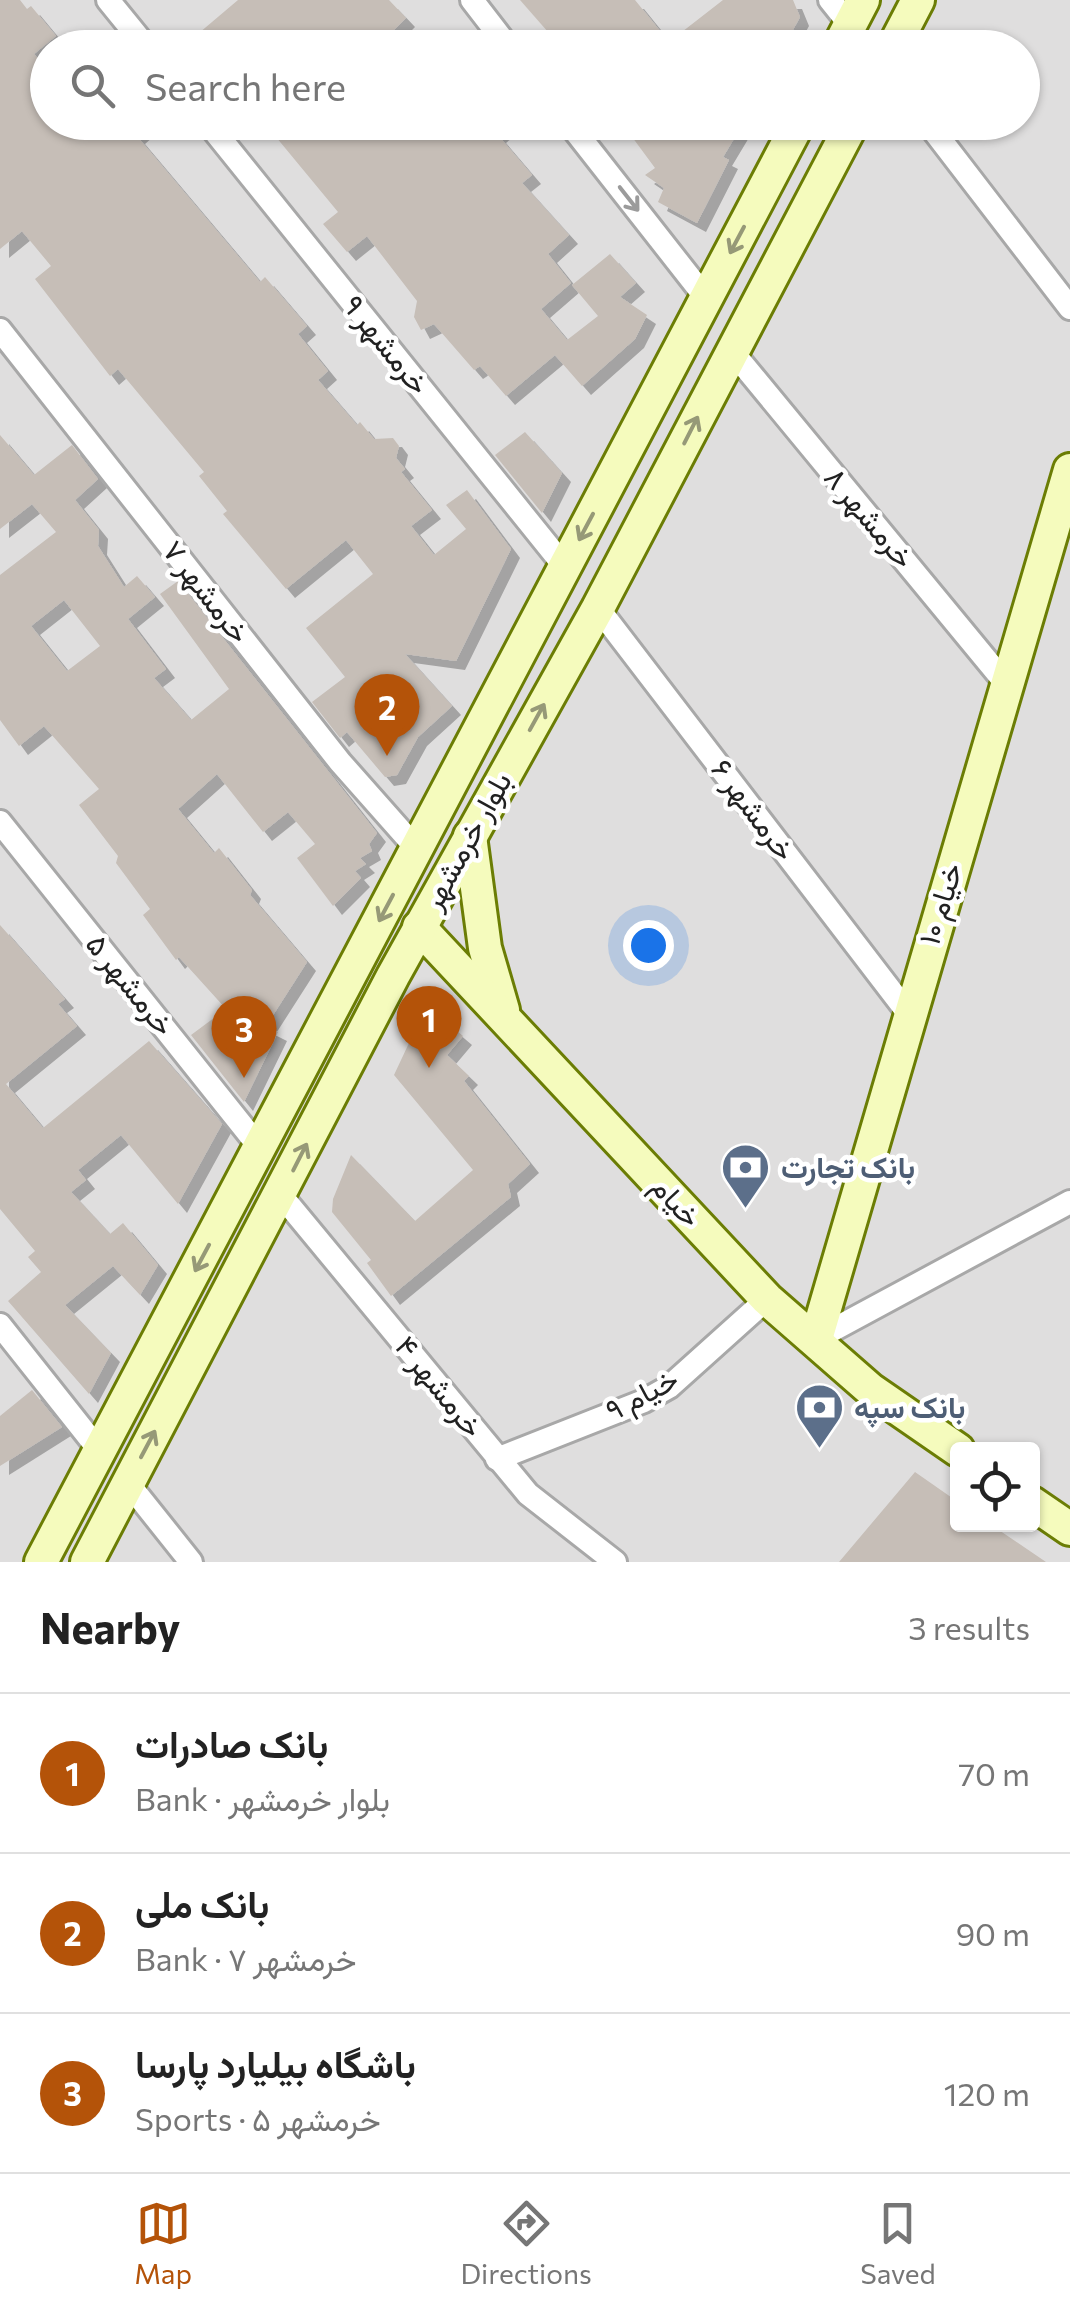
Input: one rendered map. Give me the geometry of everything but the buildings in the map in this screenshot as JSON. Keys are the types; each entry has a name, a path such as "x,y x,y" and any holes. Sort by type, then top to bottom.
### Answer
{"main road":[{"path":"902,30 918,0"},
{"name":"بلوار خرمشهر","path":"41,1562 789,140"},
{"name":"بلوار خرمشهر","path":"87,1562 419,927 598,608 844,140"},
{"path":"766,184 803,217"},
{"name":"خیام ۱۰","path":"816,1339 908,1013 1008,686 1064,525 1070,470"},
{"path":"470,836 486,948 506,1019"},
{"name":"خیام","path":"419,927 767,1299 871,1390 950,1444"},
{"path":"99,1450 128,1483"},
{"path":"1040,1508 1070,1529"}],"street":[{"path":"108,0 132,30"},
{"path":"472,0 496,30"},
{"name":"خرمشهر ۹","path":"221,140 565,567"},
{"path":"582,140 706,298"},
{"path":"940,140 1070,308"},
{"name":"خرمشهر ۷","path":"0,330 340,762 417,849"},
{"name":"خرمشهر ۸","path":"731,350 1008,686"},
{"name":"خرمشهر ۶","path":"598,608 908,1013"},
{"name":"خرمشهر ۵","path":"0,822 260,1148"},
{"name":"خرمشهر ۴","path":"280,1194 528,1494 615,1562"},
{"path":"816,1339 1070,1202"},
{"name":"خیام ۹","path":"497,1459 644,1401 669,1387 767,1299"},
{"path":"0,1325 99,1450"},
{"path":"128,1483 191,1562"}],"shaded area":[{"path":"0,0 1070,0 1070,1562 0,1562"}],"place":[{"name":"بانک ملی","path":"387,756"},
{"name":"بانک صادرات","path":"429,1068"},
{"name":"باشگاه بیلیارد پارسا","path":"244,1078"},
{"name":"بانک تجارت","path":"746,1210"},
{"name":"بانک سپه","path":"819,1450"}]}
